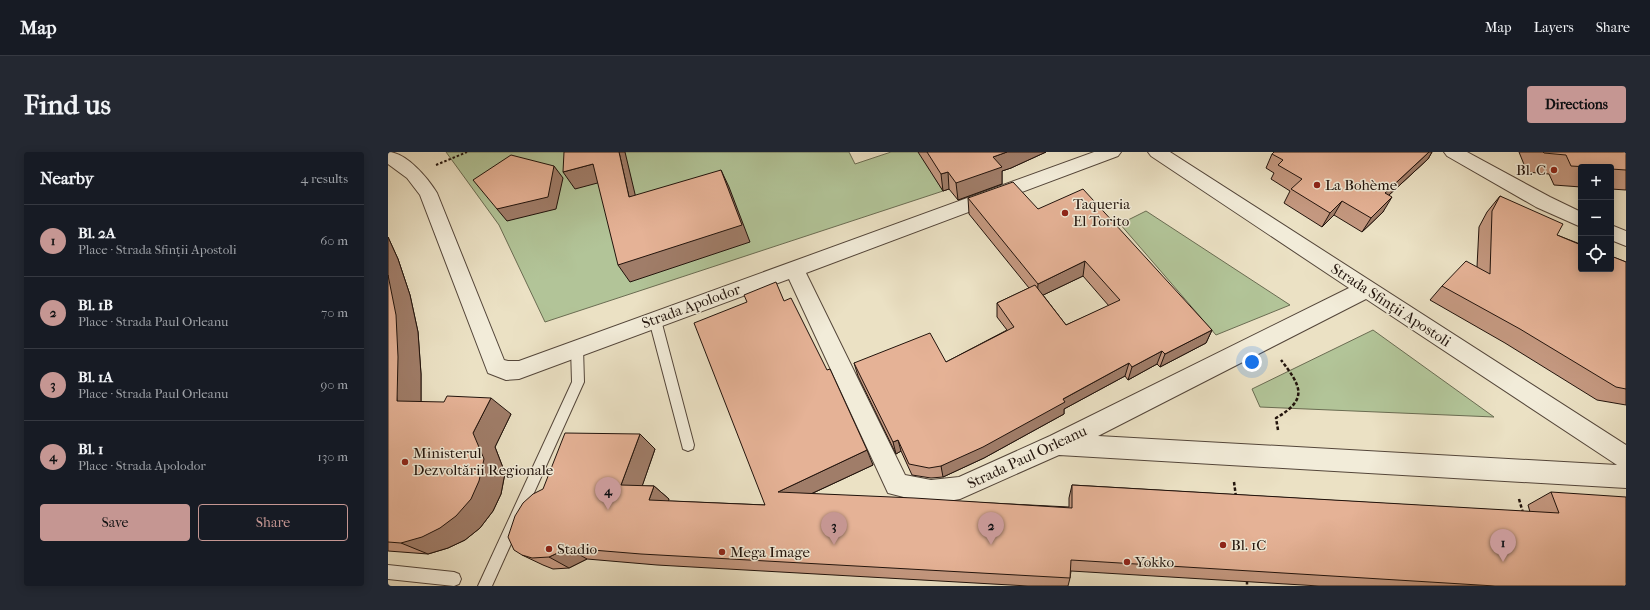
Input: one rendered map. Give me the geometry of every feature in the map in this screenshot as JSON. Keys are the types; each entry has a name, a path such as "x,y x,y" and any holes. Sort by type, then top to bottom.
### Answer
{"street":[{"name":"Strada Apolodor","path":"388,155 413,174 428,193 496,366 506,371 519,370 1112,152"},
{"name":"Strada Sfinții Apostoli","path":"1157,152 1626,458"},
{"path":"1453,152 1543,202 1578,219"},
{"path":"1614,233 1626,238"},
{"name":"Strada Paul Orleanu","path":"794,268 896,485 931,492 960,488 1058,444 1366,289"},
{"path":"1058,444 1626,477"}],"lane":[{"path":"655,320 688,445"},
{"path":"485,586 578,382 577,348"},
{"path":"388,572 454,579"}],"path":[{"path":"413,174 467,152"},
{"path":"1265,339 1295,378 1298,388 1298,400 1294,407 1276,418 1282,457"},
{"path":"1247,581 1247,586"}],"green space":[{"path":"446,152 849,152 855,164 891,152 919,152 943,191 545,322 499,225"},
{"path":"1146,211 1290,305 1216,335 1120,224"},
{"path":"1373,330 1494,417 1260,407 1252,389"}],"building":[{"path":"564,152 619,152 629,197 721,170 742,225 618,265 593,164 563,172"},
{"path":"927,152 1007,152 993,157 1002,167 956,183 948,172 941,174"},
{"path":"1274,152 1429,152 1385,193 1392,197 1371,218 1342,201 1330,213 1291,189 1302,179 1278,165 1283,160 1272,154"},
{"path":"1543,152 1626,152 1626,170 1614,169 1614,164 1578,164 1578,166 1571,166 1566,155"},
{"path":"511,155 554,166 548,197 497,209 473,180"},
{"path":"1013,182 1038,209 1083,189 1212,330 1165,354 1162,351 1132,367 1129,363 1063,399 1065,402 983,447 941,466 929,468 909,464 898,440 893,442 854,363 930,333 946,362 1014,327 997,303 1035,285 1066,325 1120,300 1085,261 1038,284 968,198"},
{"path":"1500,196 1563,224 1557,235 1578,244 1578,272 1614,272 1614,257 1626,262 1626,389 1616,387 1520,329 1442,286 1466,261 1490,274 1492,211"},
{"path":"388,275 396,315 398,357 397,401 444,402 447,396 491,398 473,433 484,459 479,481 471,499 456,516 440,528 422,537 401,543 388,542"},
{"path":"776,282 784,301 791,298 827,370 830,369 867,450 778,492 914,498 1072,508 1072,485 1559,513 1551,492 1626,497 1626,586 1495,586 1071,560 1070,578 641,554 568,548 549,557 532,558 522,555 514,550 508,537 515,516 523,503 533,494 543,489 565,433 640,434 621,485 654,486 649,500 765,505 694,323 747,302 744,295"}],"place":[{"name":"Bl. C","path":"1554,170"},
{"name":"La Bohème","path":"1317,185"},
{"name":"Taqueria El Torito","path":"1065,213"},
{"name":"Ministerul Dezvoltării Regionale","path":"405,462"},
{"name":"Bl. 1","path":"608,510"},
{"name":"Bl. 1A","path":"834,545"},
{"name":"Bl. 1B","path":"991,545"},
{"name":"Bl. 1C","path":"1223,545"},
{"name":"Stadio","path":"549,549"},
{"name":"Mega Image","path":"722,552"},
{"name":"Yokko","path":"1127,562"},
{"name":"Bl. 2A","path":"1503,562"}]}
